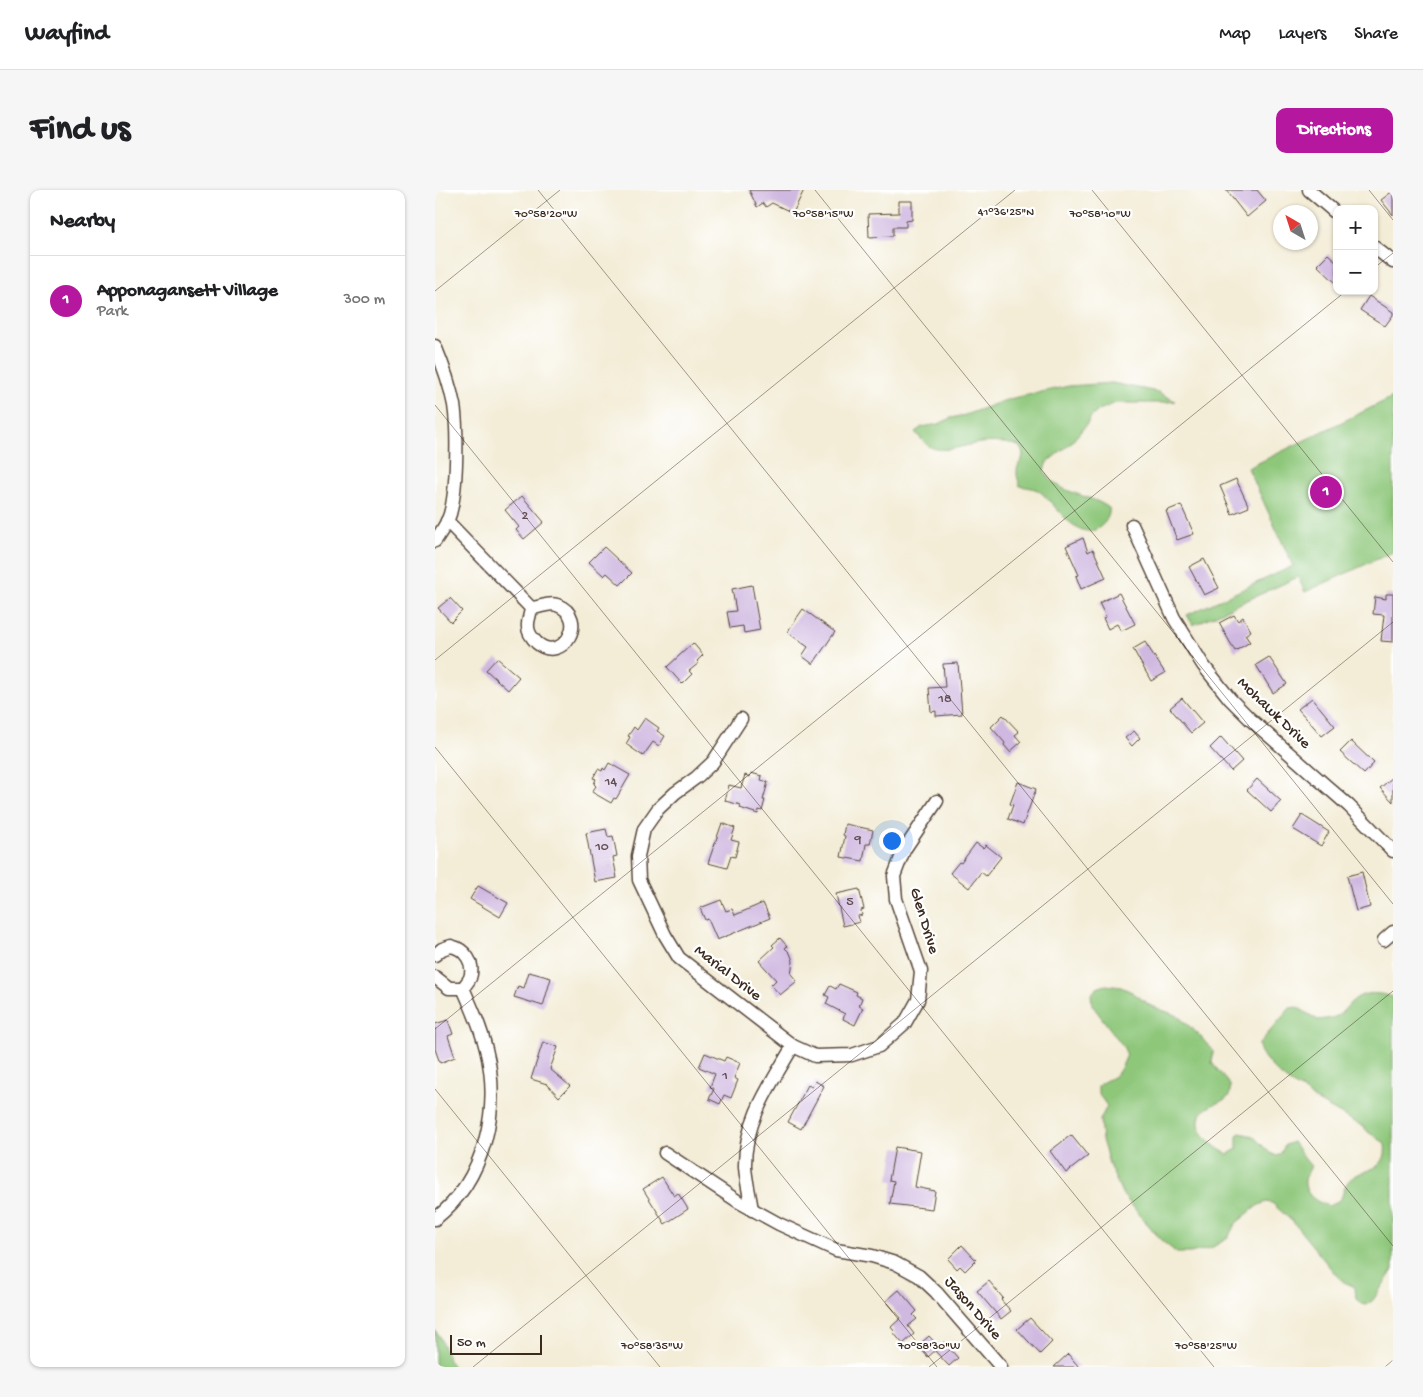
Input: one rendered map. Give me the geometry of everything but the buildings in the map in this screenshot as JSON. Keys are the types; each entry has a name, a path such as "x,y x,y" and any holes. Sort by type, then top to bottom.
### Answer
{"street":[{"path":"1309,190 1333,211"},
{"path":"1378,250 1393,262"},
{"path":"435,346 451,392 456,423 453,491 447,521 435,541"},
{"path":"447,521 531,608"},
{"name":"Mohawk Drive","path":"1132,525 1174,618 1203,665 1230,699 1349,806 1393,851"},
{"name":"Marial Drive","path":"741,719 713,762 658,809 644,830 638,856 639,880 665,935 679,958 793,1046"},
{"name":"Glen Drive","path":"793,1046 815,1056 852,1055 879,1046 905,1023 918,1000 921,970 896,899 894,876 904,850 937,801"},
{"path":"435,955 442,949 451,946 464,952 469,961 471,971 469,980 463,988"},
{"path":"435,977 449,988 463,988"},
{"path":"435,1219 457,1197 472,1171 485,1142 490,1118 490,1071 487,1050 478,1022 463,988"},
{"path":"752,1210 745,1169 747,1143 758,1106 793,1046"},
{"name":"Jason Drive","path":"665,1152 752,1210 804,1236 847,1253 887,1260 916,1274 941,1298 1001,1367"}],"green space":[{"path":"1112,383 1158,392 1175,401 1161,403 1116,403 1099,410 1090,418 1070,444 1047,462 1044,470 1056,484 1109,508 1105,522 1096,529 1087,531 1078,528 1069,522 1039,491 1020,486 1017,469 1023,454 1019,446 989,442 952,449 938,449 926,444 915,432 922,427 939,424 951,418 965,415 1009,399 1069,386"},
{"path":"1393,397 1393,552 1305,592 1298,577 1193,625 1187,615 1293,566 1248,468"},
{"path":"1106,985 1121,987 1132,992 1151,1006 1178,1016 1213,1051 1212,1063 1230,1085 1228,1097 1207,1108 1201,1114 1199,1121 1204,1135 1215,1147 1228,1154 1237,1149 1237,1135 1240,1133 1253,1136 1270,1153 1277,1156 1285,1145 1293,1142 1311,1166 1305,1179 1305,1186 1309,1194 1320,1203 1329,1206 1341,1199 1346,1185 1353,1177 1372,1169 1383,1161 1385,1143 1368,1132 1364,1127 1312,1098 1285,1079 1265,1059 1259,1044 1290,1008 1297,1007 1318,1020 1337,1016 1359,996 1379,994 1393,997 1393,1270 1373,1300 1367,1305 1361,1304 1356,1299 1355,1287 1337,1276 1293,1222 1272,1203 1266,1202 1257,1206 1235,1224 1228,1238 1211,1248 1190,1253 1177,1253 1161,1240 1123,1195 1110,1167 1102,1140 1100,1120 1107,1106 1098,1093 1098,1086 1118,1073 1127,1055 1123,1046 1092,1005 1091,994 1097,988"},
{"path":"435,1330 448,1358 453,1367 435,1367"}],"place":[{"name":"Apponagansett Village","path":"1326,492"}]}
